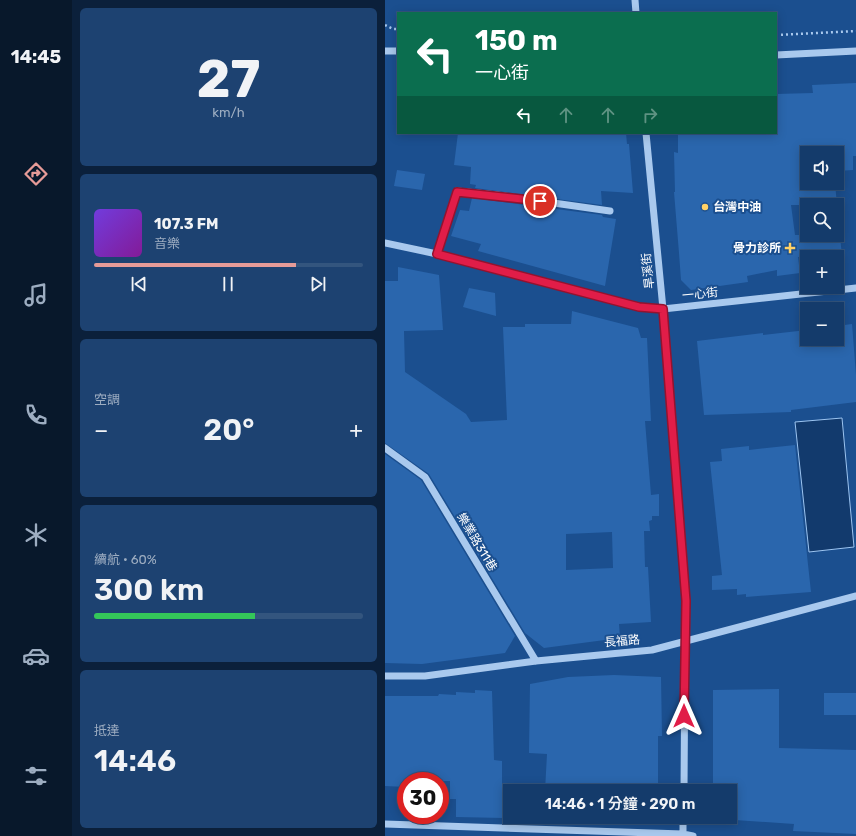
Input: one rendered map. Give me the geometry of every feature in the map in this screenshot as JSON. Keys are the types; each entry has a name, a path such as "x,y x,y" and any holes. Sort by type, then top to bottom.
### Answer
{"street":[{"path":"635,0 636,12"},
{"path":"385,51 397,51"},
{"path":"777,55 856,52"},
{"name":"旱溪街","path":"646,134 663,309 686,601 684,784"},
{"path":"437,254 457,192 497,195 610,212"},
{"name":"一心街","path":"385,244 437,254 639,307 663,309 856,288"},
{"name":"樂業路311巷","path":"385,448 425,477 536,660"},
{"name":"長福路","path":"385,676 425,676 536,660 652,650 856,596"},
{"path":"385,824 515,832 693,836"},
{"path":"683,824 683,835"}],"path":[{"path":"385,25 393,29 397,29"},
{"path":"777,35 856,31"}],"water":[{"path":"842,418 854,547 809,552 795,422"}],"building":[{"path":"856,83 856,156 853,156 853,170 844,171 844,146 800,146 800,190 836,190 836,198 800,198 800,205 791,205 795,235 800,235 800,242 841,242 841,250 800,250 800,257 798,257 800,273 777,276 777,270 747,276 748,282 691,290 681,280 674,192 674,152 678,153 678,134 777,134 777,94 813,93 812,85"},
{"path":"458,134 626,134 627,144 629,144 633,193 601,191 602,205 475,188 476,185 470,184 471,167 454,165"},
{"path":"397,170 425,174 422,190 394,186"},
{"path":"472,198 602,215 603,217 616,219 605,286 478,251 481,244 451,236 460,210 469,211"},
{"path":"398,267 439,275 443,330 404,331 405,372 466,414 471,422 507,420 503,327 525,327 525,324 571,324 572,311 638,328 641,338 647,338 651,421 645,421 651,495 659,494 659,516 652,516 652,520 649,521 650,531 644,531 645,567 648,567 651,622 619,624 620,638 544,648 525,633 429,474 385,443 385,281 398,281","holes":["612,532 613,568 566,570 566,534"]},
{"path":"469,288 495,293 496,316 463,307"},
{"path":"852,324 856,375 856,402 791,410 791,412 704,415 697,341 763,333 763,335 800,331 800,346 844,346 844,325"},
{"path":"795,445 811,592 746,597 746,594 737,595 737,589 712,590 712,576 722,575 710,462 722,461 721,449 749,446 749,450"},
{"path":"385,454 421,480 515,636 505,653 422,664 385,663"},
{"path":"614,675 661,677 662,736 658,736 658,784 545,784 547,754 529,753 530,684 568,677"},
{"path":"779,689 779,748 856,750 856,834 793,831 794,824 737,820 737,784 713,784 713,690"},
{"path":"475,690 492,691 494,760 502,761 503,818 456,817 456,799 450,799 449,772 397,772 397,787 385,786 385,696 438,696 439,694 456,695 456,692 475,693"},
{"path":"824,693 856,693 856,715 824,715"}],"place":[{"name":"台灣中油","path":"705,207"},
{"name":"骨力診所","path":"790,248"}],"route":[{"path":"540,201 497,195 457,192 437,254 639,307 663,309 686,601 684,716"}]}
